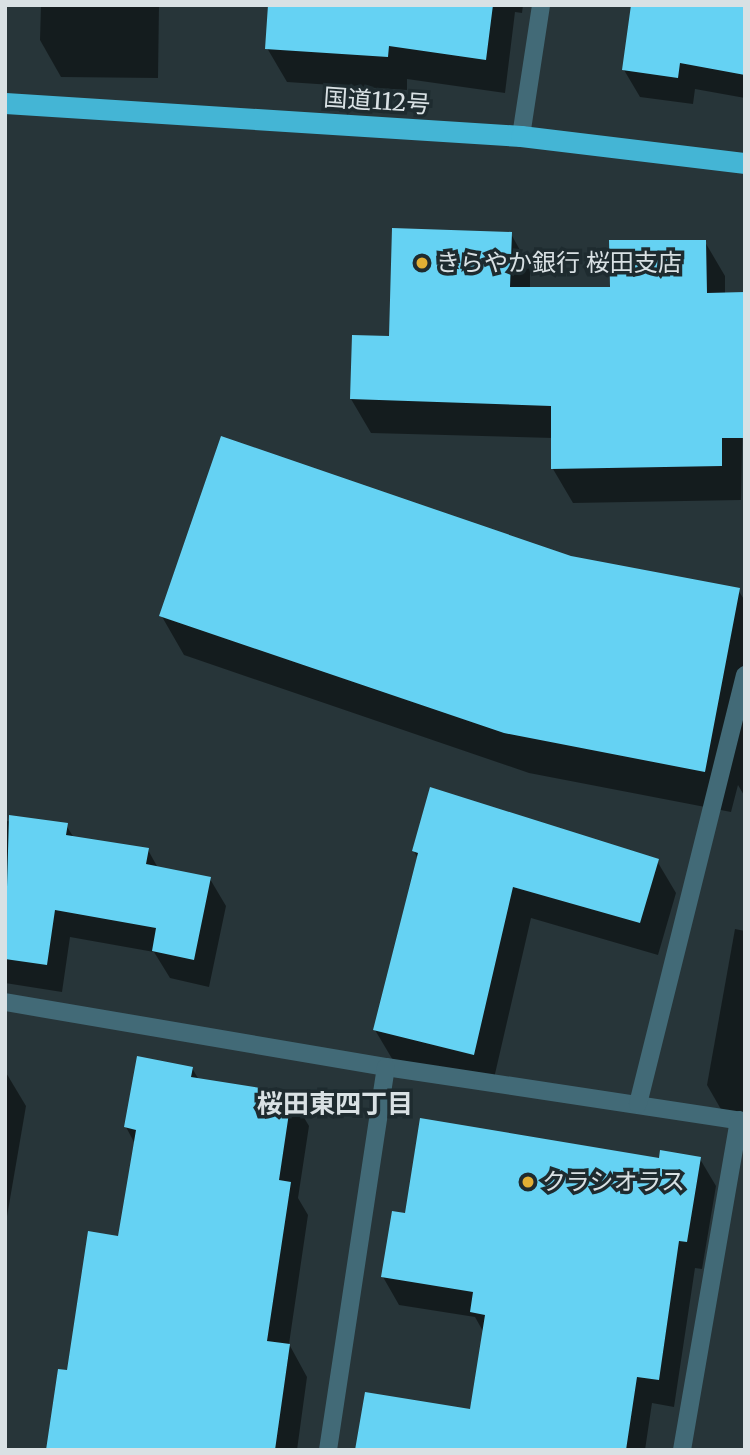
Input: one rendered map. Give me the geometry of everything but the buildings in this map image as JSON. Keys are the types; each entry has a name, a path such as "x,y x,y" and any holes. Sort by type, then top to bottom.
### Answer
{"highway":[{"name":"国道112号","path":"5,103 521,136 745,163"}],"lane":[{"path":"521,136 541,5"},
{"path":"639,1104 745,675"},
{"path":"5,1002 386,1067 742,1121 682,1450"},
{"path":"328,1450 386,1067"}],"place":[{"name":"きらやか銀行 桜田支店","path":"422,263"},
{"name":"クラシオラス","path":"528,1182"}],"district":[{"name":"桜田東四丁目","path":"335,1104"}]}
